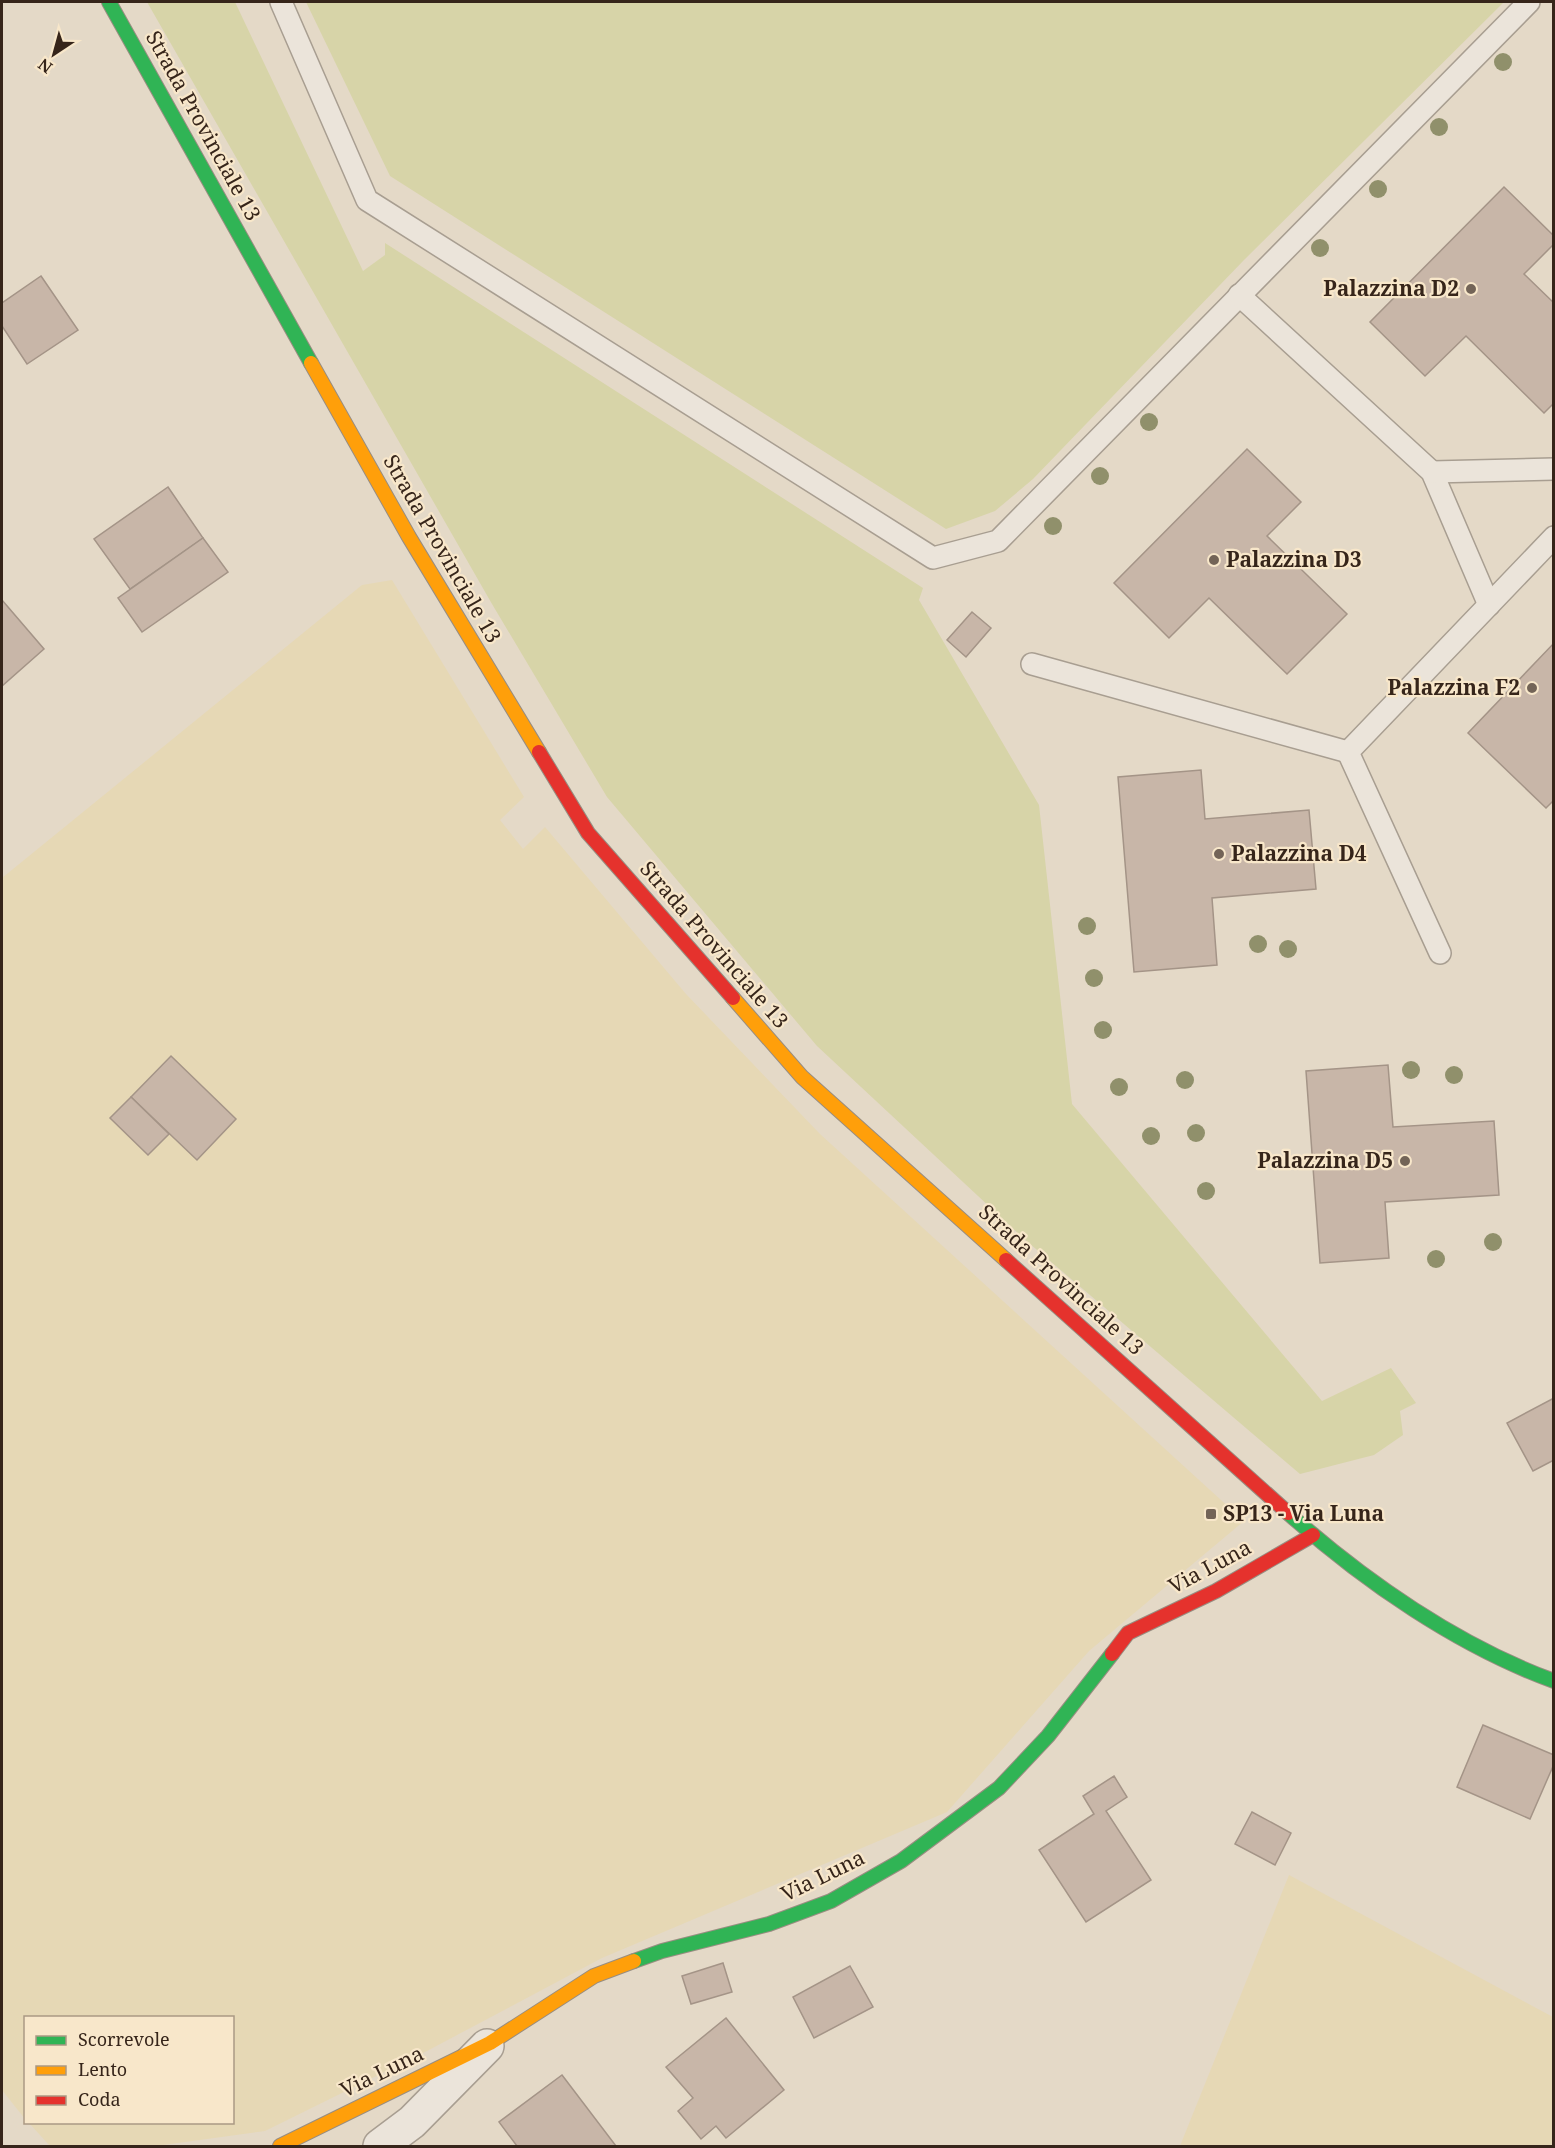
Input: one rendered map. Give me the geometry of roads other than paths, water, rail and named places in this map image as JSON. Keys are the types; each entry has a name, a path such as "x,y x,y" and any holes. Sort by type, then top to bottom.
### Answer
{"main road":[{"name":"Strada Provinciale 13","path":"109,2 409,537 588,833 802,1077 1313,1534 1431,1621 1508,1664 1554,1682"},
{"name":"Via Luna","path":"280,2146 490,2043 594,1976 662,1951 780,1921 831,1901 901,1861 999,1788 1048,1736 1128,1633 1216,1590 1313,1534"}],"street":[{"path":"380,2146 412,2122 490,2043"}],"lane":[{"path":"281,2 367,200 933,558 998,541 1529,2"},
{"path":"1239,296 1432,472 1489,605"},
{"path":"1432,472 1554,469"},
{"path":"1348,752 1554,537"},
{"path":"1032,664 1348,752 1440,953"}],"place":[{"name":"Palazzina D2","path":"1471,289"},
{"name":"Palazzina D3","path":"1214,560"},
{"name":"Palazzina F2","path":"1532,688"},
{"name":"Palazzina D4","path":"1219,854"},
{"name":"Palazzina D5","path":"1405,1161"},
{"name":"SP13 - Via Luna","path":"1211,1514"}]}
